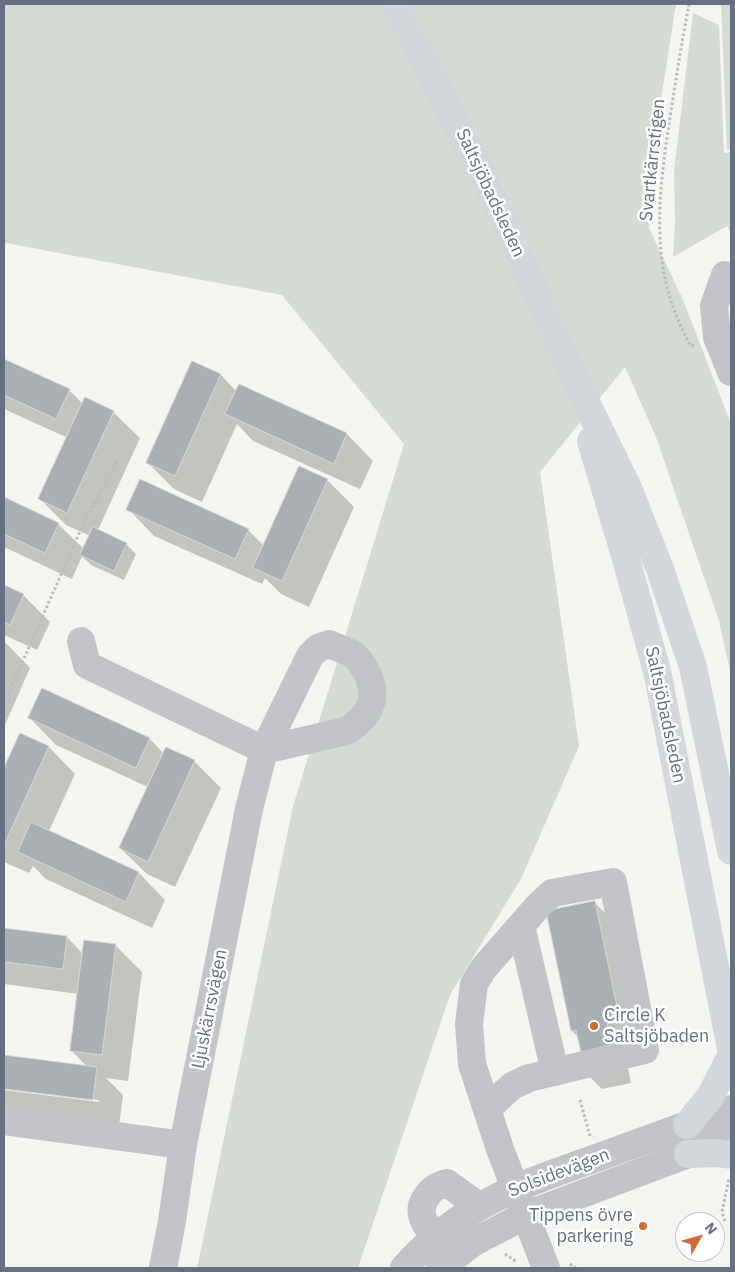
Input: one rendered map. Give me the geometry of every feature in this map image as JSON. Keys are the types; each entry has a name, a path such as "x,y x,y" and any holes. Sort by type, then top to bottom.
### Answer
{"main road":[{"name":"Saltsjöbadsleden","path":"394,4 484,176 578,386 628,488 660,569 693,666 731,851"},
{"name":"Saltsjöbadsleden","path":"578,386 594,451 657,671 731,1049"},
{"path":"687,1125 710,1097 731,1056"},
{"path":"688,1154 717,1153 730,1166"}],"street":[{"path":"725,275 714,306 717,338 731,372"},
{"name":"Ljuskärrsvägen","path":"82,641 87,665 264,750 249,809 183,1145 163,1268"},
{"path":"487,1109 512,1086 542,1075 646,1050 612,882 552,893 538,905 483,969 474,984 468,1024 472,1064 487,1109 515,1188 546,1268"},
{"path":"520,926 542,1075"},
{"name":"Solsidevägen","path":"404,1268 435,1236 480,1206 515,1188 731,1109"},
{"path":"4,1121 183,1145"},
{"name":"Solsidevägen","path":"447,1262 482,1237 526,1215 731,1138"},
{"path":"447,1262 435,1236 426,1224 420,1211 423,1202 429,1192 437,1186 447,1183 480,1206"}],"path":[{"name":"Svartkärrstigen","path":"689,4 666,148 659,203 658,231 663,274 680,327 691,346 717,338"},
{"path":"4,704 82,528 118,459"},
{"path":"580,1100 592,1141"},
{"path":"722,1212 730,1166"}],"shaded area":[{"path":"4,4 676,4 655,138 649,228 684,302 731,424 731,675 719,621 656,437 625,367 540,472 579,746 521,879 450,995 358,1268 197,1268 293,806 404,444 282,295 6,243 4,246"},
{"path":"721,4 731,4 731,150 727,150"},
{"path":"693,13 719,25 724,153 731,152 731,233 727,226 673,257 675,221 674,171"}],"building":[{"path":"4,359 70,389 56,419 4,395"},
{"path":"192,361 221,374 175,476 146,463"},
{"path":"239,384 347,433 334,464 225,414"},
{"path":"85,397 114,411 67,513 38,499"},
{"path":"299,466 328,479 282,581 253,568"},
{"path":"140,479 249,529 235,559 126,510"},
{"path":"4,497 59,523 45,553 4,534"},
{"path":"93,527 127,543 114,571 80,555"},
{"path":"4,585 24,594 10,625 4,622"},
{"path":"42,688 150,738 136,768 28,718"},
{"path":"20,733 49,746 4,845 4,768"},
{"path":"166,747 195,760 148,862 119,848"},
{"path":"31,822 139,872 126,902 18,852"},
{"path":"595,901 620,1021 607,1024 616,1068 586,1075 576,1030 571,1031 546,911"},
{"path":"4,928 67,936 63,969 4,962"},
{"path":"84,940 116,944 102,1055 70,1051"},
{"path":"4,1055 97,1067 93,1100 4,1089"}],"place":[{"name":"Circle K Saltsjöbaden","path":"594,1026"},
{"name":"Tippens övre parkering","path":"643,1226"}]}
